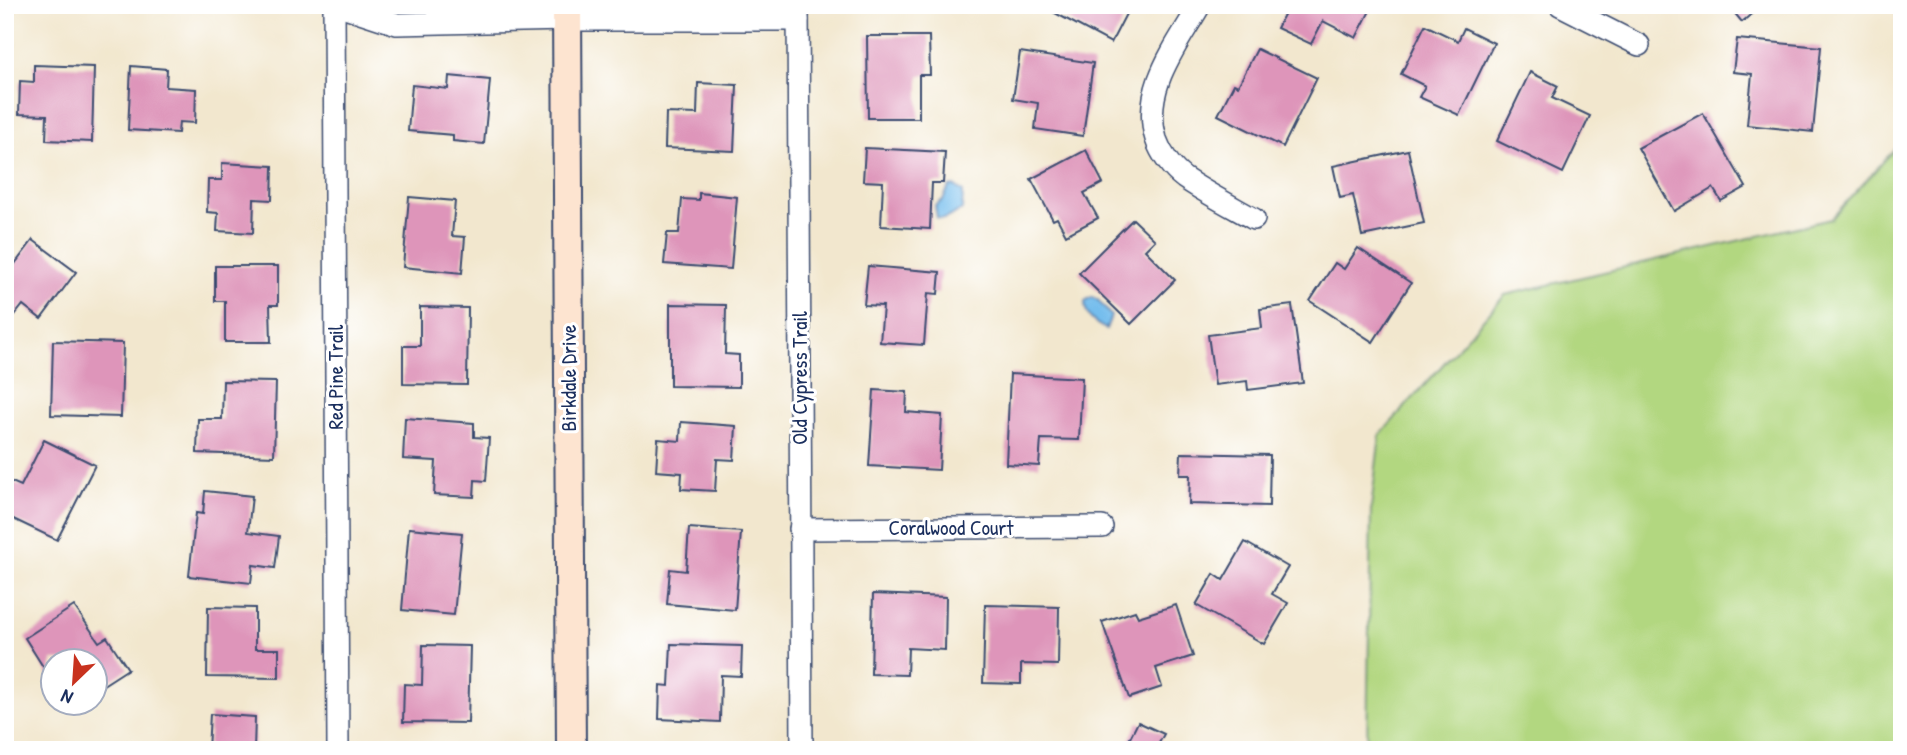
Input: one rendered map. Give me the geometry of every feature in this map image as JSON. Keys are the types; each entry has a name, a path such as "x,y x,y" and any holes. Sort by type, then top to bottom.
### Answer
{"street":[{"path":"337,5 397,23 567,13 798,13"},
{"name":"Red Pine Trail","path":"337,5 338,750"},
{"path":"1200,5 1155,88 1151,108 1153,127 1158,146 1182,177 1254,219"},
{"path":"1560,5 1639,45"},
{"name":"Birkdale Drive","path":"567,13 570,750"},
{"name":"Old Cypress Trail","path":"798,13 802,750"},
{"name":"Coralwood Court","path":"800,529 1102,527"}],"green space":[{"path":"1902,141 1902,750 1367,750 1371,508 1380,435 1505,295 1831,219"}],"water":[{"path":"954,186 963,192 962,210 944,219 937,218 935,206 943,200 949,187"},
{"path":"1092,297 1098,300 1111,316 1106,329 1086,311 1085,301"}],"building":[{"path":"1040,5 1122,5 1128,10 1111,43"},
{"path":"1289,5 1373,5 1356,38 1323,21 1311,44 1277,28"},
{"path":"1728,5 1762,5 1742,22"},
{"path":"1425,25 1458,41 1464,28 1494,43 1459,115 1419,97 1425,86 1401,74"},
{"path":"867,36 929,36 930,75 919,75 919,118 868,118"},
{"path":"1737,39 1821,47 1813,132 1747,125 1752,74 1733,72"},
{"path":"1257,49 1317,78 1283,147 1218,115 1234,84 1238,86"},
{"path":"1020,52 1093,63 1083,136 1035,129 1038,103 1013,99"},
{"path":"34,65 94,67 92,142 46,140 47,115 19,114 20,81 34,82"},
{"path":"131,66 167,69 166,87 196,89 195,123 179,122 178,133 128,130"},
{"path":"1530,72 1558,86 1552,98 1590,116 1563,173 1497,141"},
{"path":"449,76 490,80 484,144 453,141 453,135 408,131 412,85 448,89"},
{"path":"698,83 737,85 734,151 665,148 666,113 697,114"},
{"path":"1703,113 1746,187 1721,201 1713,188 1674,211 1638,148"},
{"path":"865,148 945,152 943,183 932,183 930,229 881,226 883,182 863,181"},
{"path":"1086,150 1103,183 1084,193 1098,218 1066,235 1057,218 1053,220 1031,179"},
{"path":"1408,150 1424,223 1362,236 1353,195 1340,198 1333,166"},
{"path":"222,163 273,166 272,200 254,199 253,233 217,231 218,213 207,212 208,180 222,180"},
{"path":"699,193 737,197 731,269 664,264 667,233 679,233 682,199 699,200"},
{"path":"409,197 455,201 452,236 465,237 462,273 403,267"},
{"path":"1133,219 1155,240 1145,250 1175,280 1131,324 1079,273"},
{"path":"33,240 76,272 41,319 23,305 15,315 5,308 5,277"},
{"path":"1358,248 1411,283 1373,342 1310,301 1335,263 1344,269"},
{"path":"215,266 278,266 278,305 270,305 271,342 225,342 225,301 215,301"},
{"path":"868,266 940,272 938,294 928,293 924,345 880,342 883,306 864,305"},
{"path":"670,304 726,305 725,354 739,355 739,387 670,386"},
{"path":"1292,305 1303,383 1248,390 1247,381 1215,385 1208,335 1262,328 1260,309"},
{"path":"420,307 468,308 467,385 403,384 403,346 420,346"},
{"path":"53,341 123,343 121,417 51,415"},
{"path":"1010,374 1082,378 1079,440 1041,439 1039,466 1006,464"},
{"path":"223,381 276,382 274,456 197,453 198,419 222,419"},
{"path":"874,390 907,392 906,412 942,415 939,470 869,466"},
{"path":"405,418 474,423 474,437 489,438 486,481 475,480 474,497 434,495 436,461 403,459"},
{"path":"681,422 736,426 734,460 717,459 715,491 681,489 682,473 656,471 658,439 680,441"},
{"path":"44,440 95,465 57,540 5,515 5,479 21,486"},
{"path":"1181,453 1270,455 1269,506 1189,504 1190,475 1180,475"},
{"path":"205,491 252,496 248,532 279,536 275,568 253,565 251,583 189,576 196,513 203,514"},
{"path":"409,528 462,533 454,615 402,610"},
{"path":"689,528 741,532 735,610 667,604 670,569 686,571"},
{"path":"1245,542 1288,567 1272,594 1288,603 1264,644 1196,605 1214,574 1223,580"},
{"path":"873,594 946,597 945,650 908,648 907,675 871,674"},
{"path":"985,605 1059,607 1058,665 1021,664 1021,684 983,683"},
{"path":"1176,605 1193,656 1156,668 1162,687 1129,698 1102,622 1135,611 1138,617"},
{"path":"74,606 99,642 107,637 128,669 108,682 108,646 38,646 38,659 25,638"},
{"path":"208,607 255,608 255,649 279,649 279,678 207,677"},
{"path":"671,644 742,646 741,676 721,675 720,722 659,719 660,685 669,686"},
{"path":"423,645 470,646 468,723 403,722 404,684 422,685"},
{"path":"210,714 255,717 254,750 208,750"},
{"path":"1138,722 1164,734 1159,743 1172,750 1124,750"}]}
